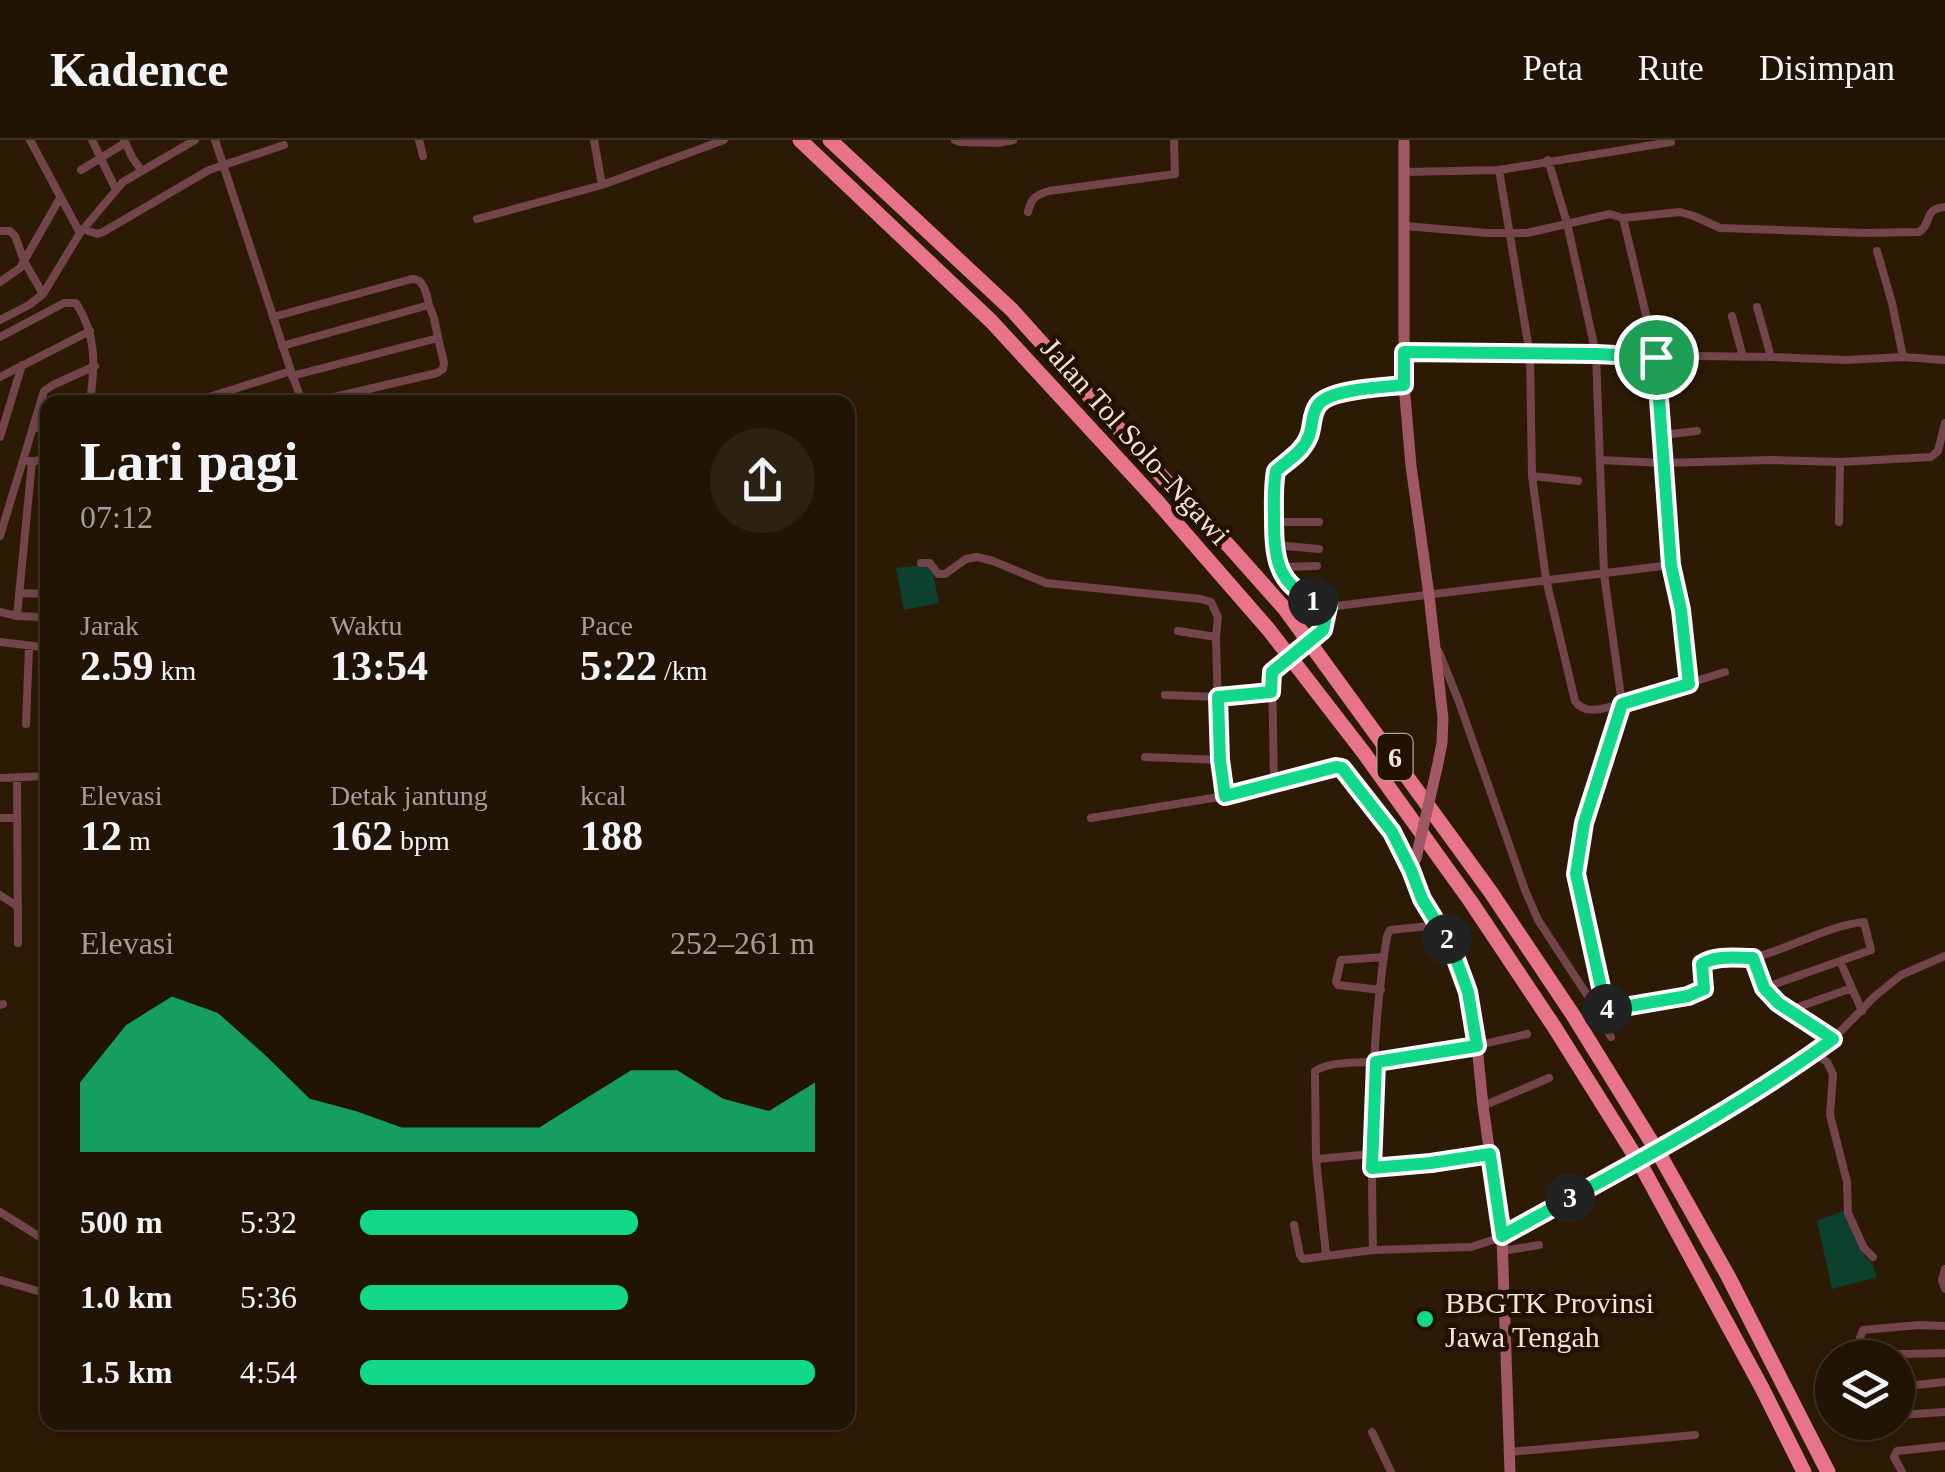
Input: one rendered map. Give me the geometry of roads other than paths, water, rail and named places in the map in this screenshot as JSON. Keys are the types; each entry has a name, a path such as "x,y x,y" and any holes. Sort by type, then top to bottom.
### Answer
{"highway":[{"name":"Jalan Tol Solo–Ngawi","path":"800,140 991,321 1155,499 1268,630 1364,753 1482,918 1642,1168 1804,1472"},
{"name":"Jalan Tol Solo–Ngawi","path":"830,140 1012,310 1164,480 1229,546 1307,638 1490,890 1573,1016 1709,1243 1828,1472"}],"street":[{"path":"30,140 82,231 97,234 190,180 284,145"},
{"path":"92,140 116,190"},
{"path":"0,320 43,294 82,231 116,190 141,170 194,140"},
{"path":"216,140 300,395"},
{"path":"419,140 423,156"},
{"path":"594,140 602,184"},
{"path":"477,218 602,184 724,140"},
{"path":"955,140 1013,140"},
{"path":"1028,212 1034,196 1049,191 1175,174 1174,140"},
{"path":"1404,140 1404,385 1442,718 1442,743 1414,864"},
{"path":"81,170 124,141 141,170"},
{"path":"1405,172 1500,170 1671,142"},
{"path":"1548,160 1568,224 1596,354 1604,574 1622,704 1584,823 1576,874 1601,1010 1612,1037"},
{"path":"1500,170 1530,354 1532,476 1546,579 1576,700 1580,707 1591,710 1725,672"},
{"path":"0,282 13,275 24,260 60,198"},
{"path":"1406,226 1528,233 1610,214 1623,218 1680,212 1720,228 1919,232 1933,210 1945,207"},
{"path":"1623,218 1656,357 1671,565 1681,610 1689,684"},
{"path":"0,231 13,233 43,294"},
{"path":"1877,251 1903,357"},
{"path":"273,317 412,279 421,282 434,318 443,368 342,395"},
{"path":"0,337 69,302 76,304 90,331 95,366 89,395"},
{"path":"282,346 429,306"},
{"path":"1756,306 1770,357"},
{"path":"1732,316 1743,356"},
{"path":"0,377 90,331"},
{"path":"217,395 438,338"},
{"path":"1404,352 1945,360"},
{"path":"0,437 22,365"},
{"path":"44,395 46,388 95,366"},
{"path":"1404,385 1359,388 1324,399 1314,412 1301,451 1276,471 1274,545 1280,568 1304,597 1328,607 1671,565"},
{"path":"18,616 28,461 40,408"},
{"path":"1600,460 1840,462 1931,457 1938,451 1945,424"},
{"path":"34,429 40,426"},
{"path":"1662,435 1697,431"},
{"path":"28,461 40,458"},
{"path":"0,536 28,461"},
{"path":"1839,522 1840,462"},
{"path":"1532,476 1578,481"},
{"path":"0,497 11,500"},
{"path":"1274,522 1320,522"},
{"path":"1274,545 1319,549"},
{"path":"921,563 930,562 938,574 946,574 966,559 977,557 1046,583 1207,600 1218,616 1220,760 1225,796"},
{"path":"1280,568 1318,566"},
{"path":"20,593 40,594"},
{"path":"1274,782 1272,672 1323,630 1328,607"},
{"path":"0,612 40,617"},
{"path":"1178,632 1216,637"},
{"path":"1434,640 1538,920 1601,1010"},
{"path":"0,642 40,647"},
{"path":"26,724 29,647"},
{"path":"1165,695 1218,697 1271,692"},
{"path":"1144,757 1220,760"},
{"path":"1091,818 1225,796 1336,767 1342,768 1384,820 1414,864 1422,899 1461,970 1477,1046 1502,1236 1510,1472"},
{"path":"0,778 40,777"},
{"path":"17,778 18,943"},
{"path":"0,818 16,818"},
{"path":"0,895 18,906"},
{"path":"1601,1010 1688,996 1704,989 1705,961 1753,958 1862,921 1872,949 1764,988"},
{"path":"1373,1250 1376,1062 1387,936 1390,930 1439,925"},
{"path":"1294,1225 1304,1259 1373,1250 1471,1247 1502,1236 1786,1073 1833,1039 1901,975 1945,956"},
{"path":"1381,990 1336,982 1341,960 1384,957"},
{"path":"1753,958 1764,988 1778,1003 1833,1039"},
{"path":"1840,962 1862,1011"},
{"path":"1790,1010 1852,988"},
{"path":"1326,1255 1316,1158 1315,1070 1477,1046 1527,1034"},
{"path":"1814,1053 1824,1058 1833,1074 1830,1115 1848,1182 1848,1213 1867,1254 1873,1257"},
{"path":"1483,1106 1549,1078"},
{"path":"1316,1158 1372,1154"},
{"path":"1372,1168 1490,1154"},
{"path":"0,1212 40,1237"},
{"path":"1502,1251 1538,1246"},
{"path":"1945,1269 1945,1288"},
{"path":"0,1280 40,1292"},
{"path":"1861,1340 1863,1330 1941,1325"},
{"path":"1915,1354 1945,1353"},
{"path":"1915,1385 1945,1382"},
{"path":"1915,1413 1945,1412"},
{"path":"1372,1432 1391,1472"},
{"path":"1510,1452 1695,1435"},
{"path":"1902,1472 1894,1457 1897,1451 1945,1446"}],"place":[{"name":"BBGTK Provinsi Jawa Tengah","path":"1425,1319"}]}
